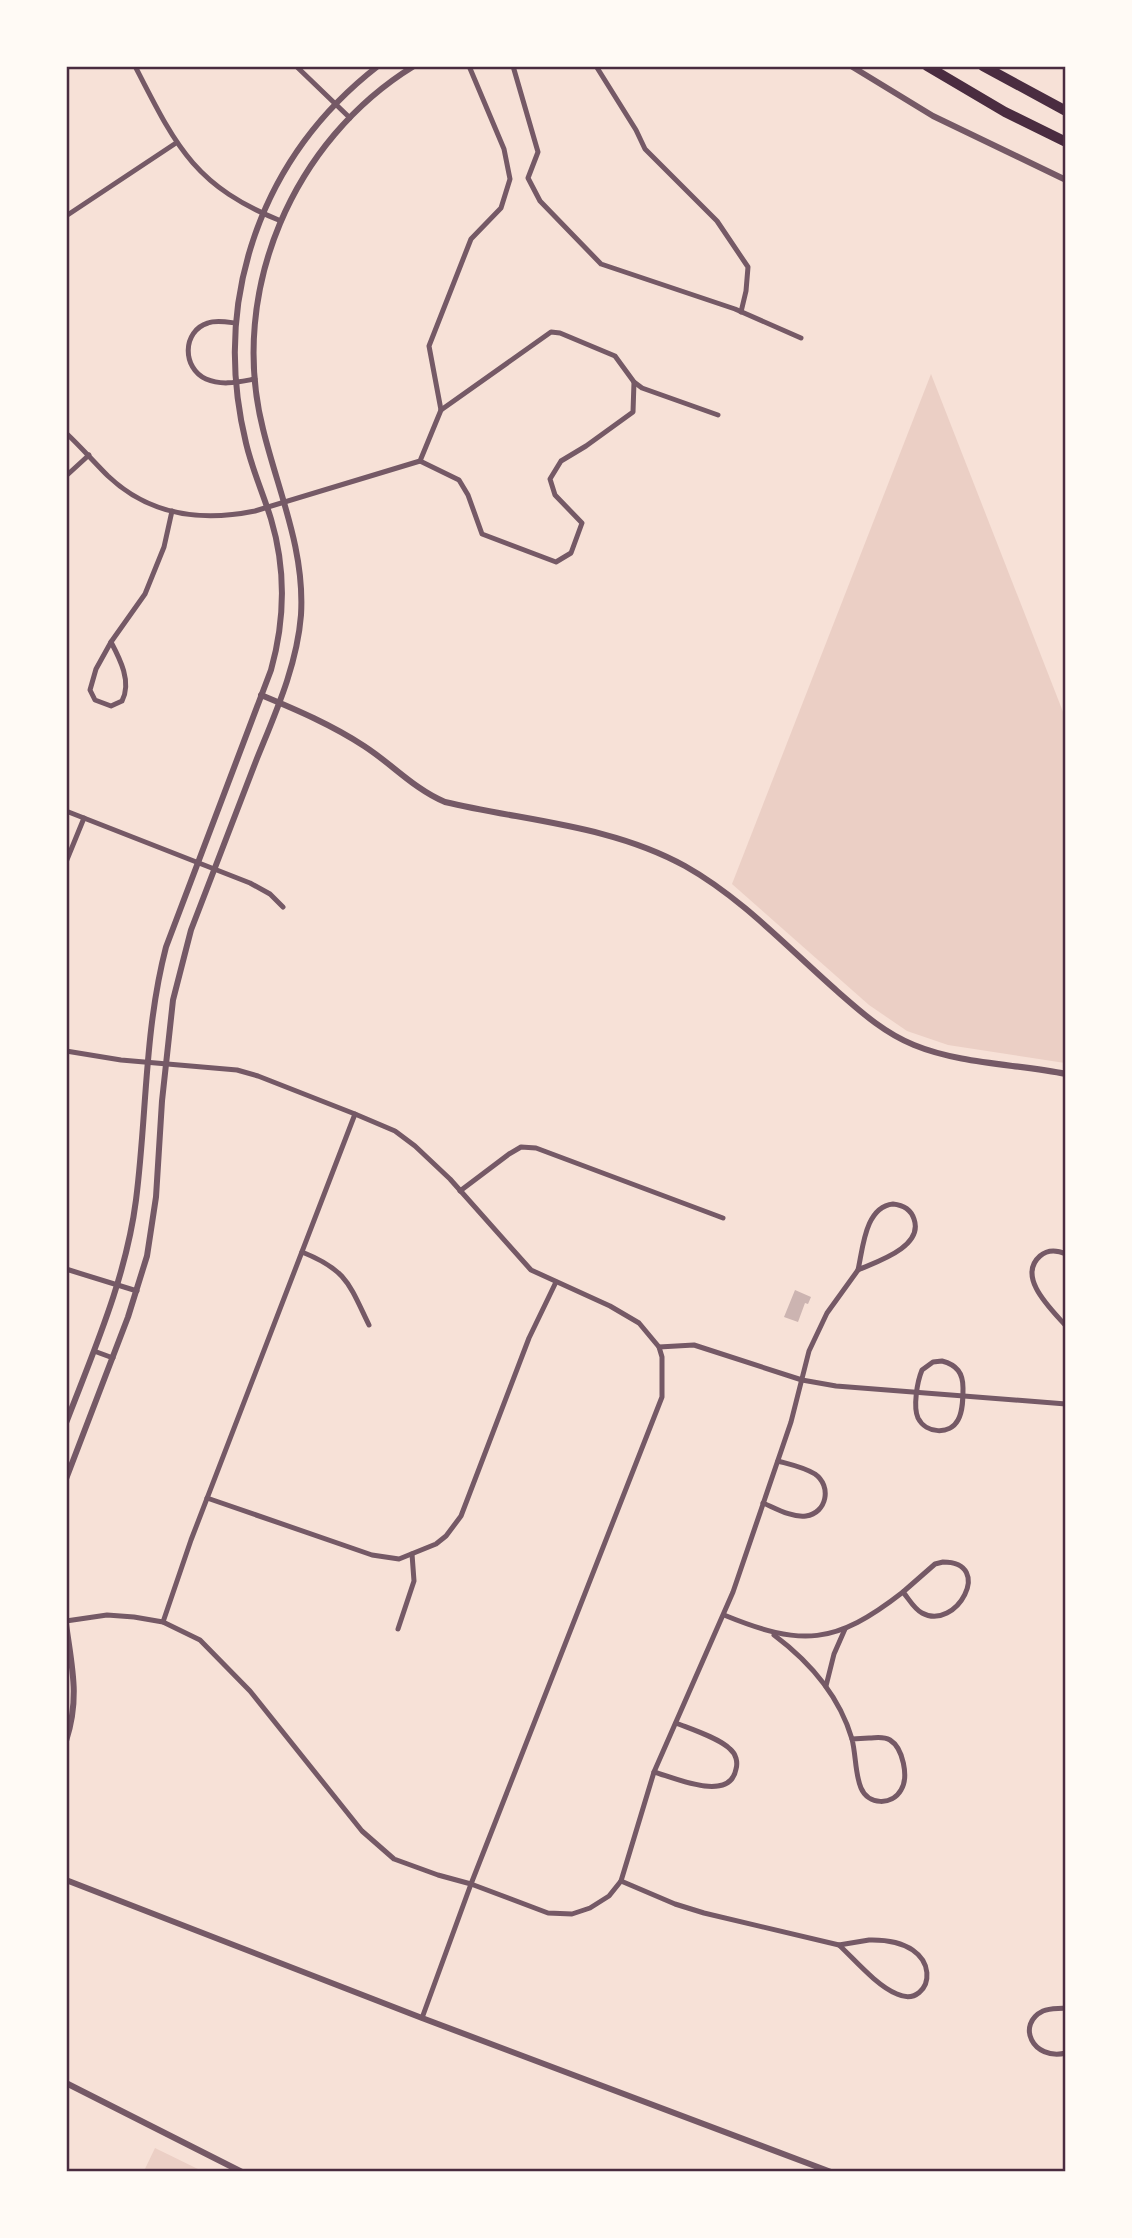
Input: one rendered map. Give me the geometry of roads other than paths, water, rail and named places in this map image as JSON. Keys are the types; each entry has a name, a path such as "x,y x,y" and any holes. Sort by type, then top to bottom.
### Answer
{"highway":[{"path":"927,66 1005,112 1066,142"},
{"path":"983,66 1066,111"}],"street":[{"path":"135,66 176,143 195,166 240,203 281,221"},
{"path":"296,66 350,118"},
{"path":"66,1423 118,1285 128,1245 136,1200 156,985 171,929 271,670 279,642 283,606 279,556 267,507 246,444 236,382 235,323 241,282 263,213 285,170 302,144 335,105 378,66"},
{"path":"66,1479 113,1358 147,1256 156,1197 173,1000 179,971 191,930 279,703 299,635 301,610 298,561 285,502 262,428 255,379 253,349 260,287 267,256 293,195 323,148 380,90 414,66"},
{"path":"441,410 429,346 471,239 501,208 510,179 504,149 469,66"},
{"path":"513,66 538,152 528,178 540,201 601,264 741,312 802,338"},
{"path":"596,66 645,149 717,221 748,267 741,312"},
{"path":"851,66 933,117 1066,180"},
{"path":"66,216 176,143"},
{"path":"235,323 207,323 197,329 191,337 187,356 192,370 204,378 223,383 255,379"},
{"path":"420,461 441,410 551,332 560,333 615,356 634,382 642,388 718,415"},
{"path":"66,433 108,476 131,493 172,511 217,517 267,507 420,461 459,480 468,495 482,534 556,562 571,553 582,523 555,495 550,479 561,461 633,412 634,382"},
{"path":"66,477 89,455"},
{"path":"111,642 127,684 122,701 111,706 95,700 90,690 96,669 111,642 145,594 163,547 172,511"},
{"path":"261,695 310,715 365,746 429,795 444,802 593,831 620,838 665,856 740,905 871,1020 914,1045 949,1055 1066,1074"},
{"path":"66,811 260,888 284,907"},
{"path":"66,862 84,818"},
{"path":"66,1051 237,1070 395,1131 415,1146 460,1191 531,1270 610,1306 639,1323 659,1347 662,1357 662,1396 471,1884 422,2018"},
{"path":"163,1622 176,1580 355,1114"},
{"path":"460,1191 521,1147 536,1148 723,1218"},
{"path":"66,1741 76,1698 66,1622 107,1615 163,1622 200,1640 250,1691 335,1800 367,1835 394,1858 548,1913 572,1914 600,1903 621,1881 654,1772 723,1615 778,1461 817,1331 858,1270 871,1219 876,1211 889,1204 907,1209 914,1218 916,1227 910,1242 889,1256 858,1270"},
{"path":"1066,1254 1056,1251 1043,1254 1034,1263 1032,1275 1049,1307 1066,1326"},
{"path":"302,1252 326,1262 342,1276 351,1287 369,1325"},
{"path":"66,1269 136,1291"},
{"path":"207,1498 372,1555 399,1559 436,1544 446,1536 461,1516 529,1338 556,1282"},
{"path":"659,1347 694,1345 802,1380 836,1387 1066,1404"},
{"path":"94,1351 113,1358"},
{"path":"942,1361 955,1366 963,1379 961,1413 957,1423 947,1430 936,1431 924,1425 917,1417 917,1394 922,1370 929,1364 942,1361"},
{"path":"763,1503 801,1516 816,1512 824,1501 825,1491 816,1475 778,1461"},
{"path":"398,1629 414,1581 412,1554"},
{"path":"723,1615 771,1633 811,1636 845,1629 877,1613 903,1592 939,1563 956,1563 968,1578 969,1588 965,1597 941,1616 919,1612 903,1592"},
{"path":"826,1686 834,1654 845,1629"},
{"path":"771,1633 806,1662 826,1686 845,1717 863,1793 878,1801 895,1797 902,1790 905,1779 897,1745 886,1738 852,1739"},
{"path":"654,1772 715,1788 726,1785 734,1777 737,1765 731,1749 676,1723"},
{"path":"66,1880 831,2172"},
{"path":"621,1881 654,1896 704,1913 839,1945 881,1940 907,1947 924,1961 928,1969 926,1981 915,1995 903,1997 894,1993 839,1945"},
{"path":"1066,2008 1041,2012 1033,2021 1030,2032 1032,2042 1042,2052 1056,2055 1066,2053"},
{"path":"66,2083 242,2172"}]}
